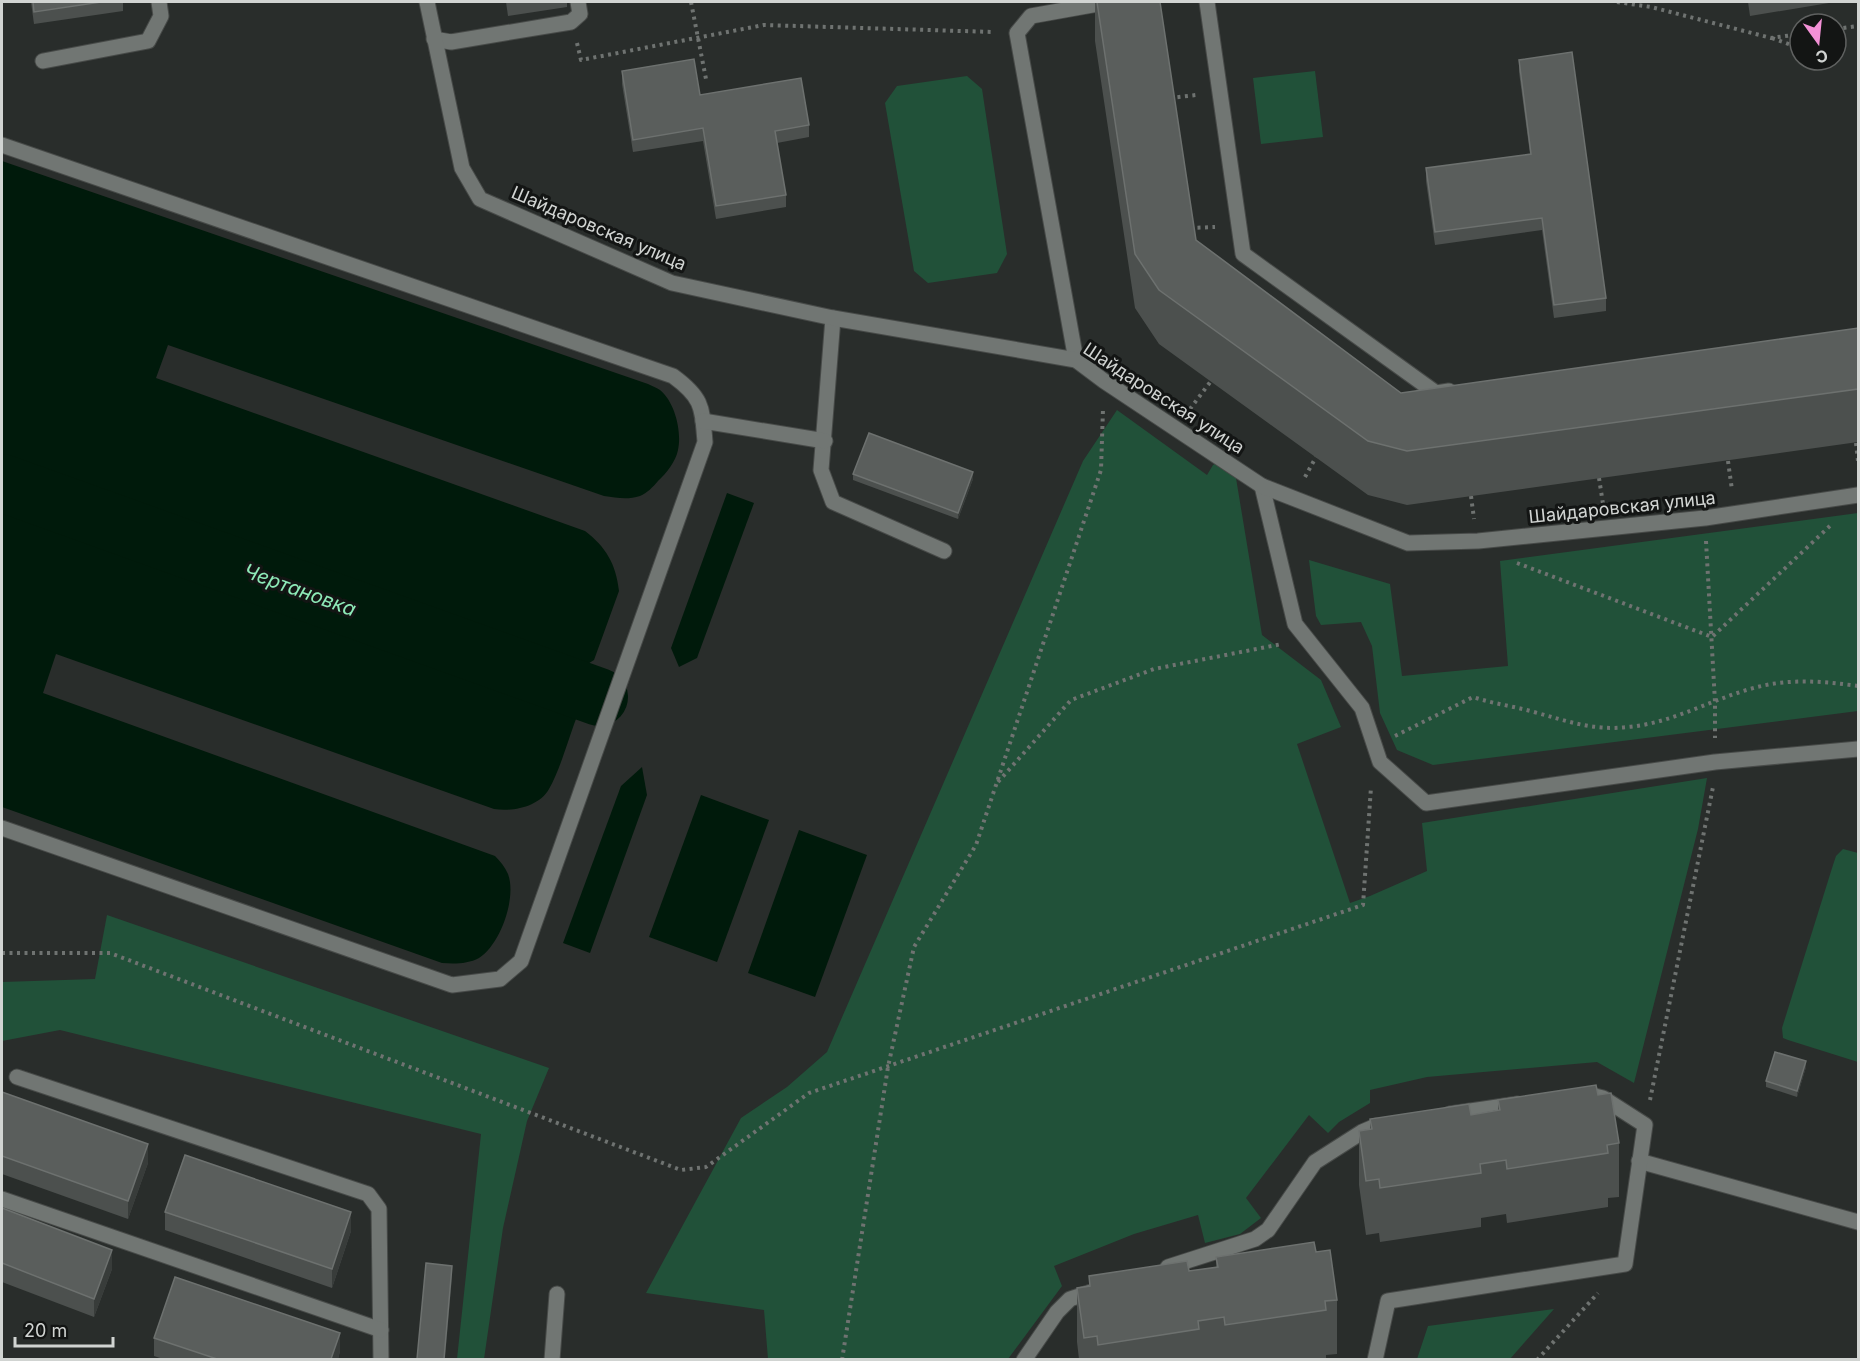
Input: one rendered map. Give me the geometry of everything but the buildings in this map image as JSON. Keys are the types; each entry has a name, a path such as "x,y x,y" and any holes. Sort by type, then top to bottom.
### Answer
{"street":[{"path":"43,61 148,40 161,16 159,2"},
{"name":"Шайдаровская улица","path":"427,2 462,168 480,199 672,282 833,318 1076,360 1263,486 1408,543 1478,541 1705,518 1858,495"},
{"path":"434,39 451,42 571,22 580,14 578,2"},
{"path":"1076,360 1017,33 1031,16 1109,2"},
{"path":"1207,2 1243,254 1436,393 1459,390"},
{"path":"2,145 673,376 691,390 702,409 705,442 521,961 500,979 452,985 2,828"},
{"path":"833,318 821,470 832,502 944,551"},
{"path":"703,421 825,441"},
{"path":"1263,486 1295,624 1362,708 1380,762 1426,803 1715,762 1858,749"},
{"path":"17,1077 368,1194 379,1209 381,1359"},
{"path":"1375,1359 1388,1301 1624,1264 1645,1125 1603,1098 1588,1093 1576,1095"},
{"path":"1439,1115 1531,1102"},
{"path":"1157,1271 1255,1239 1268,1230 1315,1162 1362,1132 1394,1122"},
{"path":"1639,1161 1858,1222"},
{"path":"2,1199 381,1330"},
{"path":"1024,1359 1057,1312 1070,1299 1113,1285"},
{"path":"552,1359 557,1294"}],"path":[{"path":"691,2 706,79"},
{"path":"1617,2 1651,7 1788,44"},
{"path":"1648,2 1651,7"},
{"path":"571,22 581,60 764,25 1017,33"},
{"path":"1771,38 1788,36"},
{"path":"842,1359 888,1067 914,947 976,845 1101,470 1104,381"},
{"path":"1174,428 1211,381"},
{"path":"1856,443 1858,461"},
{"path":"1645,1125 1714,779 1715,702 1705,518"},
{"path":"1712,637 1833,523"},
{"path":"1506,559 1712,637"},
{"path":"996,785 1071,700 1154,669 1307,639"},
{"path":"2,953 110,953 681,1170 706,1167 809,1093 1363,905 1373,746 1473,697 1579,725 1614,728 1664,721 1749,689 1782,682 1821,681 1858,687"},
{"path":"1537,1359 1624,1264"}],"green space":[{"path":"1315,71 1323,137 1261,144 1253,78"},
{"path":"967,76 982,89 1007,254 997,273 928,283 914,271 885,103 897,86"},
{"path":"1117,410 1207,475 1213,465 1225,456 1234,466 1262,635 1321,680 1341,727 1297,744 1350,903 1427,871 1422,823 1707,778 1698,829 1634,1083 1597,1062 1427,1077 1370,1090 1370,1103 1339,1122 1328,1133 1309,1115 1246,1198 1261,1218 1240,1234 1205,1243 1198,1215 1134,1234 1054,1266 1062,1286 1008,1359 768,1359 764,1310 646,1293 741,1118 787,1087 827,1052 1083,461"},
{"path":"1858,513 1858,711 1433,765 1397,750 1380,713 1372,646 1361,622 1321,625 1316,616 1309,560 1390,584 1402,676 1508,666 1500,561"},
{"path":"1843,849 1858,853 1858,1062 1783,1038 1782,1028 1836,856"},
{"path":"107,915 549,1068 527,1121 503,1228 484,1359 457,1359 481,1134 60,1030 2,1041 2,982 95,979"},
{"path":"1554,1309 1510,1359 1417,1359 1428,1326"}],"shaded area":[{"path":"2,161 660,390 670,402 676,418 679,435 677,454 667,471 647,492 636,497 622,498 604,496 168,345 156,378 585,531 599,543 609,557 619,591 594,660 586,665 2,457"},
{"path":"727,493 754,503 697,658 679,667 671,648"},
{"path":"2,506 574,713 576,719 564,755 545,795 532,804 517,809 494,809 56,654 43,693 495,856 508,874 510,895 505,920 487,952 470,961 442,963 2,807"},
{"path":"642,767 647,795 590,953 563,943 621,786"},
{"path":"701,795 769,820 717,962 649,937"},
{"path":"799,830 867,855 815,997 748,973"}],"waterway":[{"name":"Чертановка","path":"2,483 599,697"}]}
